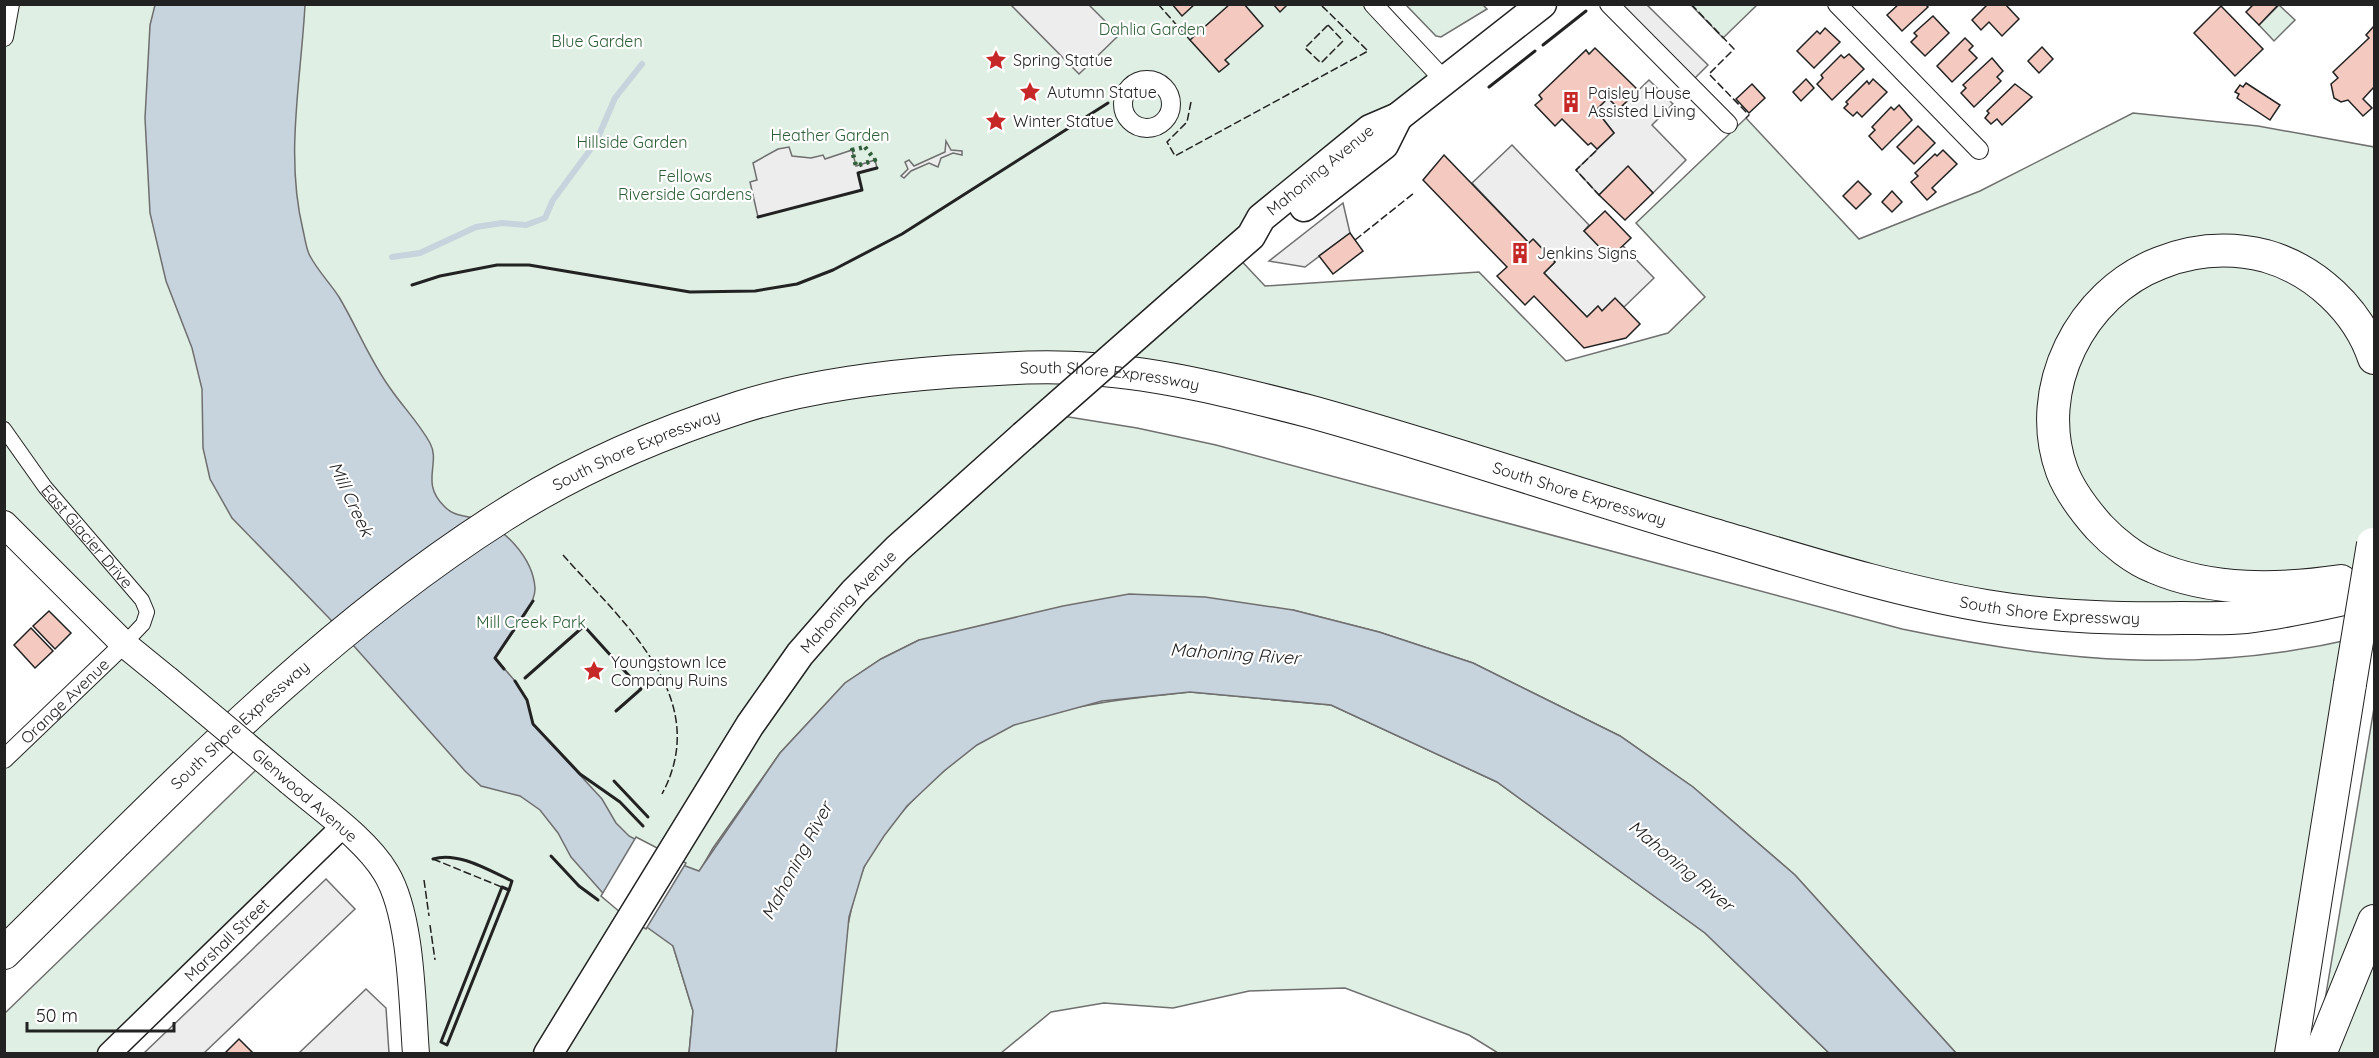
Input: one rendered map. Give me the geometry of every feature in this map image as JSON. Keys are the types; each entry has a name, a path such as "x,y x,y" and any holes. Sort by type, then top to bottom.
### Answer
{"highway":[{"path":"2374,358 2362,330 2345,307 2326,288 2301,271 2276,259 2250,252 2218,250 2196,252 2146,268 2110,293 2093,311 2067,353 2058,378 2053,413 2060,462 2073,494 2107,535 2152,567 2201,582 2250,587 2309,586 2374,576"},
{"name":"South Shore Expressway","path":"4,953 201,759 284,683 429,565 510,511 647,442 745,405 838,384 919,374 1022,367 1093,369 1156,378 1278,403 1474,459 1632,511 1841,572 1983,605 2096,619 2244,617 2326,604 2374,592"},
{"path":"2291,1053 2374,539"},
{"path":"2320,1053 2374,921"}],"main road":[{"name":"Mahoning Avenue","path":"548,1053 750,725 819,632 898,548 1251,236 1261,218 1370,129 1398,117 1542,4"},
{"name":"Glenwood Avenue","path":"4,524 124,644 365,847 386,872 394,889 404,934 416,1053"}],"street":[{"path":"4,37 10,4"},
{"path":"1373,4 1445,81"},
{"path":"1609,4 1728,124"},
{"path":"1838,4 1979,150"},
{"name":"East Glacier Drive","path":"4,429 45,487 142,600 147,612 143,624 124,644"},
{"name":"Orange Avenue","path":"4,759 124,644"},
{"name":"Marshall Street","path":"109,1053 342,827"}],"green space":[{"path":"5,5 1373,5 1445,81 1233,252 1265,286 1479,272 1566,361 1668,333 1705,297 1636,223 1746,118 1859,239 1980,191 2133,113 2258,126 2374,147 2374,592 2056,616 1099,370 1050,414 1137,428 1216,445 1902,629 2017,650 2129,660 2185,660 2241,657 2299,650 2357,638 2291,1053 1956,1053 1795,875 1693,787 1620,736 1473,663 1379,632 1293,610 919,640 881,659 845,683 780,753 713,848 681,903 673,946 693,1011 689,1053 416,1053 400,910 342,827 109,1053 5,1053 5,1013 258,768 231,732 5,953 5,759 123,644 5,524"},
{"path":"1406,5 1483,5 1487,9 1441,37 1436,36"},
{"path":"1691,5 1757,5 1723,38"},
{"path":"2279,5 2295,20 2274,41 2259,25"},
{"path":"1190,692 1331,705 1497,782 1705,933 1829,1053 1498,1053 1469,1035 1345,988 1249,991 1173,1008 1104,1003 1051,1012 1001,1053 836,1054 840,984 846,937 856,892 863,870 874,849 912,801 977,745 1016,724 1080,707 1124,699"},
{"path":"2374,708 2374,1053 2316,1054 2324,1006"}],"shaded area":[{"path":"1011,5 1089,5 1119,35 1079,74"},
{"path":"1618,5 1647,5 1708,65 1688,85"},
{"path":"1649,80 1673,104 1652,125 1686,160 1653,193 1628,167 1599,195 1576,170 1614,133 1596,110 1608,98 1619,109"},
{"path":"946,141 951,150 962,151 962,155 953,153 941,158 938,167 929,163 911,171 904,178 901,176 908,169 905,162 909,160 914,166 945,152"},
{"path":"1512,145 1589,225 1584,231 1623,246 1654,278 1624,307 1615,299 1602,311 1598,306 1587,317 1544,273 1555,262 1534,240 1529,243 1472,183"},
{"path":"789,147 792,156 811,158 823,155 825,159 852,150 856,166 875,160 877,168 858,173 862,190 758,217 750,182 757,180 753,163 778,149"},
{"path":"1343,203 1350,233 1305,267 1269,261"},
{"path":"326,879 355,909 204,1053 144,1053"},
{"path":"366,989 386,1008 389,1053 299,1053"}],"water":[{"path":"155,5 305,5 296,118 295,174 298,202 309,253 339,297 383,377 430,443 433,451 433,489 437,498 452,512 477,519 497,529 507,536 523,555 533,577 534,596 531,605 495,658 515,681 527,700 533,724 602,799 616,823 629,836 680,864 699,871 780,753 845,683 881,659 919,640 1063,606 1129,594 1205,597 1293,610 1379,632 1473,663 1620,736 1693,787 1795,875 1956,1053 1829,1053 1705,933 1497,782 1331,705 1190,692 1102,701 1014,725 977,745 944,771 907,806 864,867 849,917 836,1053 689,1053 693,1011 673,946 609,900 571,857 558,833 540,810 520,796 481,786 465,771 329,618 232,518 210,479 203,448 202,389 192,348 166,281 150,213 145,118 150,25"}],"pier":[{"path":"636,837 686,863 646,929 627,918 601,896"}],"building":[{"path":"1172,4 1195,4 1182,16"},
{"path":"1230,4 1244,4 1263,26 1225,60 1229,64 1219,72 1190,40"},
{"path":"1273,4 1288,4 1280,12"},
{"path":"1899,4 1925,4 1928,7 1902,31 1887,15"},
{"path":"1988,4 2005,4 2019,19 2002,36 1989,22 1981,30 1972,20"},
{"path":"2254,4 2279,4 2259,25 2246,12"},
{"path":"2221,6 2263,49 2235,76 2194,33"},
{"path":"1933,16 1949,33 1925,56 1911,42 1917,36 1914,33"},
{"path":"2374,26 2374,87 2363,99 2372,108 2363,116 2348,100 2341,102 2334,98 2331,84 2338,78 2333,72 2369,38 2366,35"},
{"path":"1825,28 1840,42 1814,68 1797,51 1817,31 1820,34"},
{"path":"1965,38 1973,46 1969,50 1977,58 1952,82 1937,66"},
{"path":"2042,47 2053,59 2039,73 2028,61"},
{"name":"Paisley House Assisted Living","path":"1595,48 1638,90 1619,109 1608,98 1596,110 1614,133 1597,149 1591,143 1588,145 1562,119 1555,126 1535,105 1542,99 1539,95 1586,50 1589,54"},
{"path":"1849,54 1864,69 1832,100 1817,84 1823,78 1821,75 1841,55 1844,58"},
{"path":"1992,58 2003,71 1997,77 2001,81 1974,107 1961,93 1966,88 1963,85"},
{"path":"1806,79 1814,88 1801,101 1793,92"},
{"path":"1873,79 1887,92 1862,117 1857,112 1853,116 1844,108 1848,104 1846,102 1867,81 1869,84"},
{"path":"2246,83 2280,105 2270,120 2237,98 2239,94 2235,92 2240,85 2243,87"},
{"path":"1752,84 1765,98 1749,113 1736,99"},
{"path":"2015,84 2032,97 2002,125 1997,119 1991,124 1985,118 1989,113 1987,111"},
{"path":"1899,105 1912,120 1882,150 1869,136 1875,130 1872,127 1891,107 1894,110"},
{"path":"1918,126 1935,143 1914,164 1897,147"},
{"path":"1943,150 1957,164 1932,188 1936,192 1927,200 1911,182 1918,176 1915,173 1935,154 1937,156"},
{"name":"Jenkins Signs","path":"1444,155 1529,243 1533,239 1555,262 1544,273 1587,317 1598,306 1602,311 1615,298 1640,324 1626,338 1584,348 1534,296 1525,305 1497,276 1507,267 1423,180"},
{"path":"1628,166 1653,193 1625,220 1599,195"},
{"path":"1858,181 1871,194 1856,209 1843,196"},
{"path":"1892,191 1902,202 1892,212 1882,202"},
{"path":"1605,211 1631,238 1610,258 1584,231"},
{"path":"1350,233 1363,251 1333,274 1319,256"},
{"path":"49,611 71,633 55,649 33,626"},
{"path":"31,628 53,651 35,668 14,645"},
{"path":"239,1039 254,1054 224,1054"}],"waterway":[{"path":"392,257 420,253 476,227 502,223 526,225 545,218 553,200 596,142 615,98 642,64"}],"hedge":[{"path":"865,147 875,160 856,166 852,150 865,147"}],"fence":[{"path":"1158,4 1190,40"},
{"path":"1191,102 1187,122 1167,142 1175,156 1368,51 1320,4"},
{"path":"1691,4 1734,49 1709,74 1749,115 1746,118"},
{"path":"1328,25 1343,41 1321,63 1305,48 1328,25"},
{"path":"1596,151 1576,170 1599,195"},
{"path":"1355,240 1414,193"},
{"path":"563,555 634,634 654,663 669,693 677,725 675,759 662,794"},
{"path":"433,859 509,890 447,1045"},
{"path":"424,880 429,916"},
{"path":"430,925 435,960"}],"wall":[{"path":"1543,45 1586,11"},
{"path":"1489,87 1535,51"},
{"path":"412,285 440,276 497,265 529,265 690,292 755,291 797,284 833,270 902,234 1108,103"},
{"path":"758,217 862,190 858,173 877,168"},
{"path":"504,669 495,658 533,601"},
{"path":"525,678 584,626 641,689 616,711"},
{"path":"515,681 527,700 533,724 580,774 620,802 643,826"},
{"path":"614,781 648,817"},
{"path":"551,856 579,886 598,900"},
{"path":"433,859 443,857 474,863 512,881 509,890"},
{"path":"502,887 509,890 447,1045 441,1042 502,887"}],"place":[{"name":"Spring Statue","path":"996,60"},
{"name":"Autumn Statue","path":"1030,92"},
{"name":"Paisley House Assisted Living","path":"1571,102"},
{"name":"Winter Statue","path":"996,121"},
{"name":"Jenkins Signs","path":"1520,253"},
{"name":"Youngstown Ice Company Ruins","path":"594,671"}],"park label":[{"name":"Dahlia Garden","path":"1152,29"},
{"name":"Blue Garden","path":"597,41"},
{"name":"Heather Garden","path":"830,135"},
{"name":"Hillside Garden","path":"632,142"},
{"name":"Fellows Riverside Gardens","path":"685,185"},
{"name":"Mill Creek Park","path":"531,622"}],"water label":[{"name":"Mill Creek","path":"351,499"},
{"name":"Mahoning River","path":"1235,654"},
{"name":"Mahoning River","path":"797,861"},
{"name":"Mahoning River","path":"1681,866"}]}
